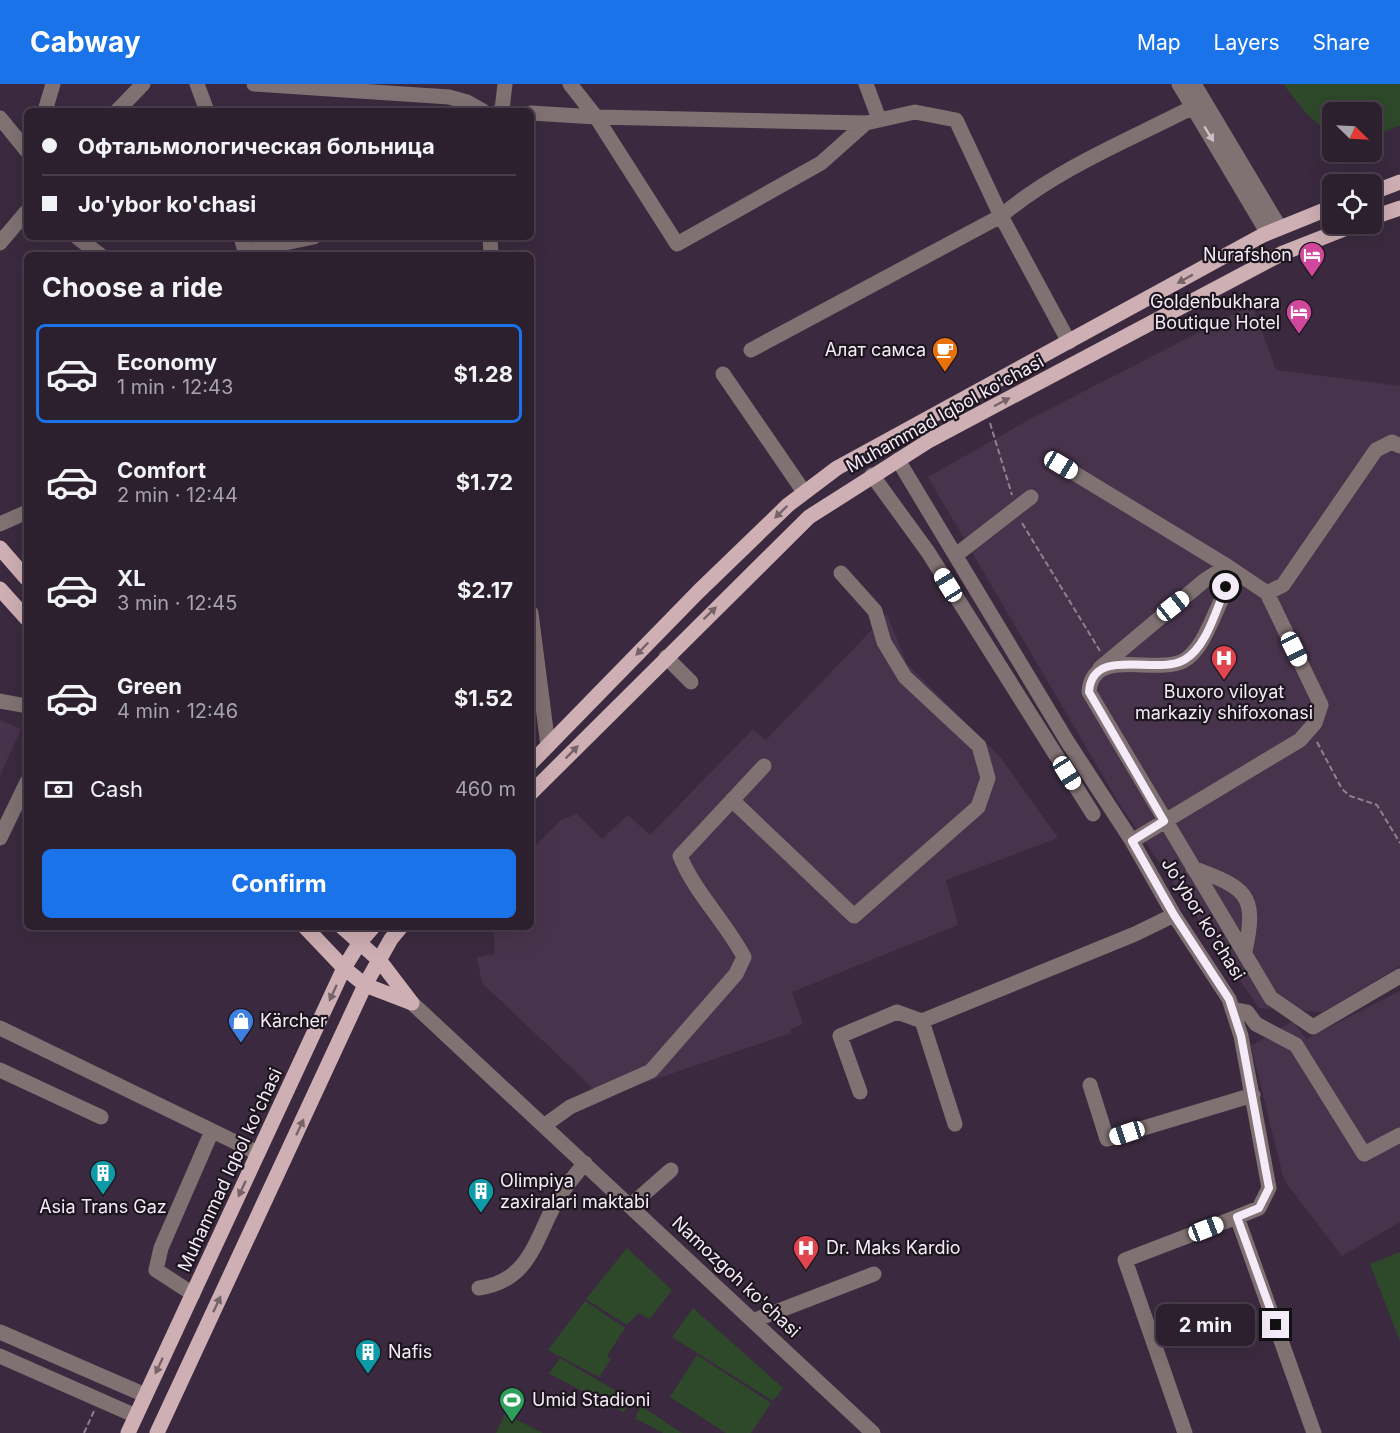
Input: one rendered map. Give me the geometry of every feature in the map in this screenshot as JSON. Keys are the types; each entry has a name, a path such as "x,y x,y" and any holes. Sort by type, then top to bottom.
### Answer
{"main road":[{"path":"1382,189 1400,182"},
{"path":"1382,214 1400,208"},
{"name":"Muhammad Iqbol ko'chasi","path":"534,760 698,592 804,492 837,468 1263,235 1322,211"},
{"name":"Muhammad Iqbol ko'chasi","path":"534,790 809,517 930,440 1283,253 1331,234"},
{"path":"0,548 24,576"},
{"path":"0,589 24,616"},
{"name":"Namozgoh ko'chasi","path":"308,930 344,968 365,985 412,1003"},
{"name":"Namozgoh ko'chasi","path":"346,930 380,961 412,1003"},
{"name":"Muhammad Iqbol ko'chasi","path":"128,1433 344,968 360,942 371,930"},
{"path":"157,1433 365,985 398,930"}],"street":[{"path":"46,108 53,84"},
{"path":"120,108 143,84"},
{"path":"197,84 206,108"},
{"path":"254,84 448,97 482,108"},
{"path":"493,108 505,84"},
{"path":"570,84 596,117 677,244 821,162 873,121"},
{"path":"866,84 873,121"},
{"path":"1179,84 1268,232 1263,235"},
{"path":"1194,84 1280,228"},
{"path":"751,350 1001,216 1019,201 1091,159 1193,107"},
{"path":"534,112 596,117 873,121 915,112 956,120 1001,216 1070,342"},
{"path":"0,118 24,148"},
{"path":"0,243 24,215"},
{"path":"81,240 96,252"},
{"path":"244,248 295,240"},
{"path":"723,374 804,492"},
{"path":"1267,593 1283,585 1376,450 1392,442 1400,446"},
{"name":"Jo'ybor ko'chasi","path":"898,460 1067,741 1132,841 1174,915 1229,999 1232,1009 1253,1095 1269,1188 1259,1208 1125,1260 1185,1433"},
{"path":"1061,465 1267,593 1321,705 1310,729 1300,740 1132,841"},
{"path":"872,475 928,552 1093,814"},
{"path":"956,555 1016,507 1031,498"},
{"path":"0,524 24,513"},
{"path":"1101,667 1168,665 1184,660 1195,651 1232,571"},
{"path":"1232,571 1205,580 1101,667 1089,681 1089,692 1271,998 1312,1027 1400,976"},
{"path":"732,800 854,916 978,807 988,778 979,746 905,677 884,642 875,611 841,573"},
{"path":"534,636 548,746"},
{"path":"666,657 691,682"},
{"path":"0,701 24,705"},
{"path":"545,1125 570,1107 651,1071 736,974 744,957 730,931 688,877 680,856 764,766"},
{"path":"0,838 24,788"},
{"path":"1193,868 1226,880 1242,892 1251,908 1245,951"},
{"path":"860,1092 840,1036 897,1012 922,1022 1124,939 1174,915"},
{"name":"Namozgoh ko'chasi","path":"412,1003 755,1320 873,1433"},
{"path":"1232,1009 1247,1012 1256,1024 1296,1045 1364,1154 1400,1135"},
{"path":"922,1022 955,1125"},
{"path":"0,1028 258,1153"},
{"path":"0,1070 101,1118"},
{"path":"1090,1085 1107,1139 1253,1095"},
{"path":"193,1294 156,1270 161,1248 212,1131"},
{"path":"479,1288 498,1285 522,1267 558,1199 585,1163"},
{"path":"630,1206 671,1170"},
{"path":"1237,1217 1314,1433"},
{"path":"755,1320 874,1274"},
{"path":"0,1332 145,1395"},
{"path":"0,1356 136,1416"}],"path":[{"path":"990,422 1019,517 1101,667"},
{"path":"1310,729 1342,789 1350,796 1377,805 1400,843"},
{"path":"84,1433 99,1400"}],"shaded area":[{"name":"Buxoro viloyat markaziy shifoxonasi","path":"1252,305 1276,370 1400,386 1400,966 1323,1012 1259,1008 1120,805 928,477 1032,418"},
{"path":"887,614 907,664 1001,758 1058,838 946,880 958,925 792,992 803,1024 790,1029 791,1033 602,1097 482,983 477,957 494,954 494,930 534,930 534,847 561,820 577,814 602,839 628,815 650,835 753,729 766,740"},
{"path":"0,720 21,729 0,776"},
{"path":"1400,991 1400,1222 1342,1256 1284,1180 1251,1046 1293,1021 1306,1039"}],"green space":[{"path":"1283,84 1400,84 1400,125 1382,132 1382,102 1322,102 1322,128 1306,113"},
{"path":"627,1248 672,1290 650,1319 638,1313 627,1325 586,1299"},
{"path":"1400,1252 1400,1341 1370,1264"},
{"path":"585,1301 625,1328 607,1356 611,1359 599,1377 548,1350"},
{"path":"693,1308 783,1388 773,1401 672,1337"},
{"path":"697,1355 771,1403 751,1433 726,1433 670,1397"},
{"path":"560,1358 630,1399 624,1412 549,1374"},
{"path":"641,1406 682,1433 663,1433 635,1418"},
{"name":"Umid Stadioni","path":"505,1414 543,1433 496,1433"}],"place":[{"name":"Nurafshon","path":"1312,278"},
{"name":"Goldenbukhara Boutique Hotel","path":"1299,335"},
{"name":"Алат самса","path":"945,373"},
{"name":"Buxoro viloyat markaziy shifoxonasi","path":"1224,681"},
{"name":"Kärcher","path":"241,1044"},
{"name":"Asia Trans Gaz","path":"103,1196"},
{"name":"Olimpiya zaxiralari maktabi","path":"481,1214"},
{"name":"Dr. Maks Kardio","path":"806,1271"},
{"name":"Nafis","path":"368,1375"},
{"name":"Umid Stadioni","path":"512,1423"}],"route":[{"path":"1226,587 1195,651 1184,660 1168,665 1109,665 1096,672 1089,681 1089,692 1164,821 1132,841 1174,915 1229,999 1241,1036 1269,1188 1259,1208 1237,1217 1276,1325"}]}
